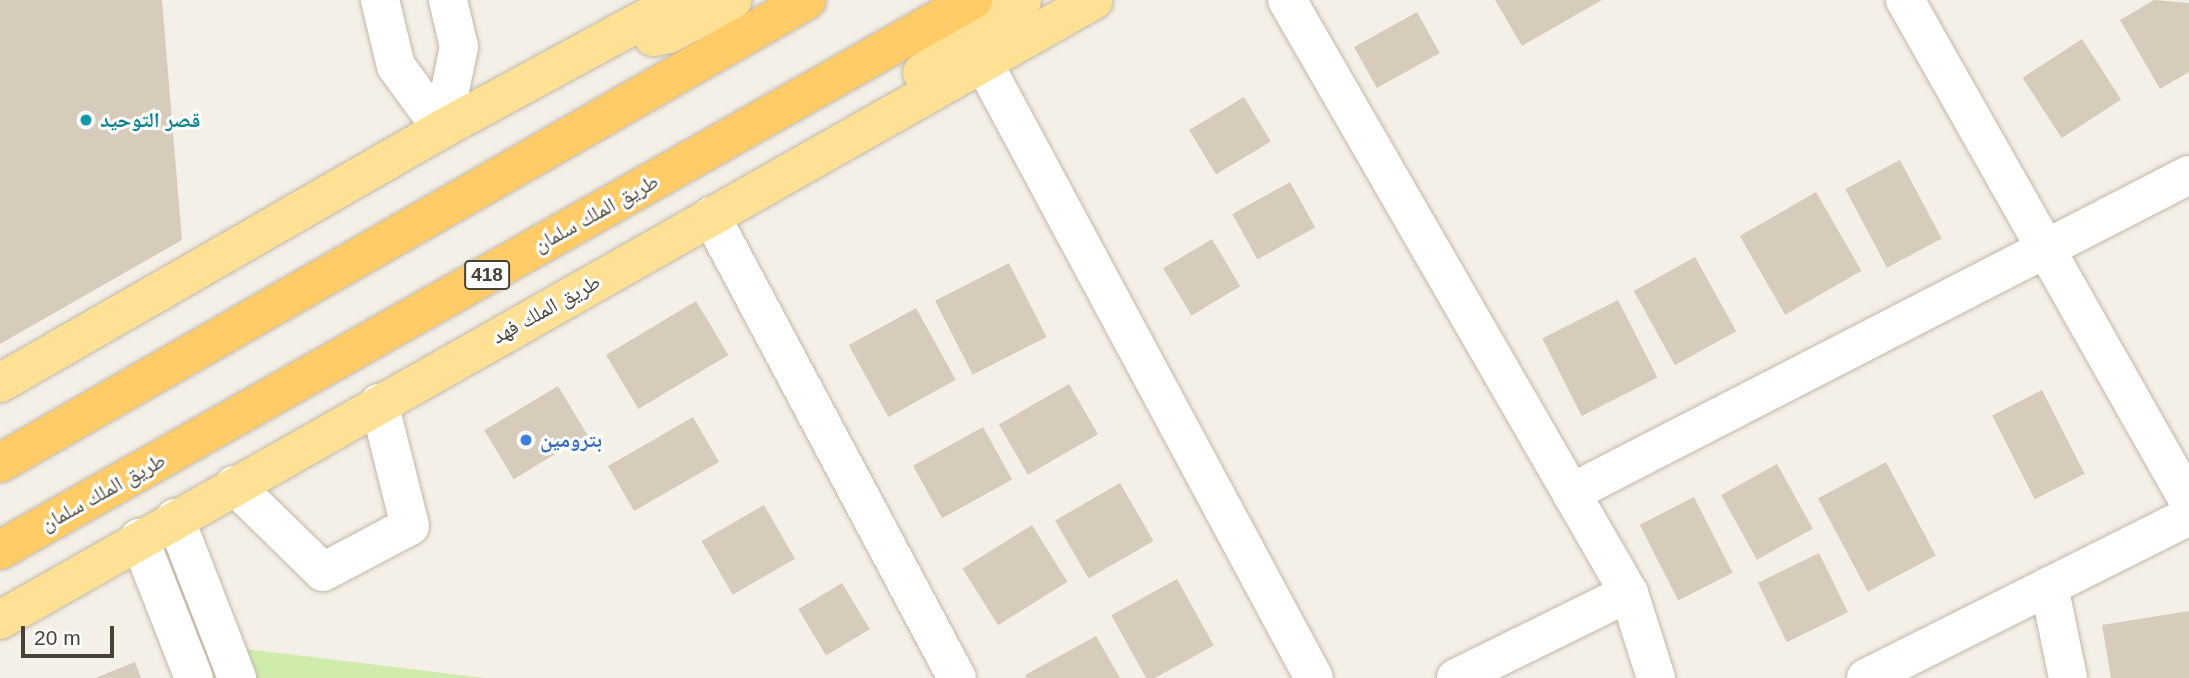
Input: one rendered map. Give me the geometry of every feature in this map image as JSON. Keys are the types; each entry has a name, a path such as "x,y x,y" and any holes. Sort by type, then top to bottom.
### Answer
{"highway":[{"path":"0,463 807,0"},
{"name":"طريق الملك سلمان","path":"0,550 973,0"}],"main road":[{"path":"0,383 442,129 680,0"},
{"path":"591,50 669,34 733,0"},
{"path":"834,146 898,90 1022,0"},
{"name":"طريق الملك فهد","path":"0,620 139,538 1094,0"},
{"path":"0,607 59,585"}],"street":[{"path":"380,0 396,66 442,129"},
{"path":"442,129 459,47 449,0"},
{"path":"1287,0 1629,593 1657,678"},
{"path":"1905,0 2189,502"},
{"path":"983,62 1314,678"},
{"path":"1571,493 2189,175"},
{"path":"711,216 957,678"},
{"path":"234,485 323,572 410,526 379,403"},
{"path":"1866,678 2189,516"},
{"path":"175,518 237,678"},
{"path":"139,538 194,678"},
{"path":"2049,586 2068,678"},
{"path":"1456,678 1629,593"}],"green space":[{"path":"237,648 485,678 249,678"}],"building":[{"name":"قصر التوحيد","path":"0,0 162,0 182,240 0,344"},
{"path":"1495,0 1602,0 1522,46"},
{"path":"2154,0 2189,3 2189,72 2160,89 2120,20"},
{"path":"1417,12 1440,53 1377,88 1354,47"},
{"path":"2082,39 2121,99 2062,138 2022,78"},
{"path":"1244,97 1271,142 1216,175 1189,130"},
{"path":"1900,160 1942,239 1887,268 1845,189"},
{"path":"1290,182 1315,227 1257,259 1232,214"},
{"path":"1816,192 1862,271 1785,315 1740,236"},
{"path":"1212,239 1240,286 1191,316 1163,268"},
{"path":"1695,257 1736,331 1675,365 1634,291"},
{"path":"1009,263 1047,337 973,375 935,301"},
{"path":"1618,300 1657,378 1582,416 1542,339"},
{"path":"696,301 728,355 638,409 606,355"},
{"path":"916,308 956,380 888,417 849,345"},
{"path":"1069,384 1098,434 1028,475 999,424"},
{"path":"558,386 587,435 514,479 484,430"},
{"path":"2042,390 2085,474 2035,499 1992,415"},
{"path":"693,417 719,462 634,511 608,466"},
{"path":"983,427 1012,479 942,518 913,466"},
{"path":"1886,462 1936,556 1868,592 1818,498"},
{"path":"1777,464 1813,529 1757,560 1721,495"},
{"path":"1120,483 1154,541 1089,579 1055,520"},
{"path":"1694,497 1733,573 1678,600 1640,525"},
{"path":"764,505 795,559 733,595 702,541"},
{"path":"1032,525 1068,582 998,625 962,568"},
{"path":"1819,553 1848,612 1787,642 1758,583"},
{"path":"1177,579 1214,645 1155,678 1146,678 1111,615"},
{"path":"842,583 870,629 826,656 798,609"},
{"path":"2189,611 2189,678 2111,678 2102,625"},
{"path":"1096,636 1120,678 1026,678 1025,675"},
{"path":"135,662 141,678 95,678"}],"place":[{"name":"قصر التوحيد","path":"86,120"},
{"name":"بترومين","path":"526,440"}]}
